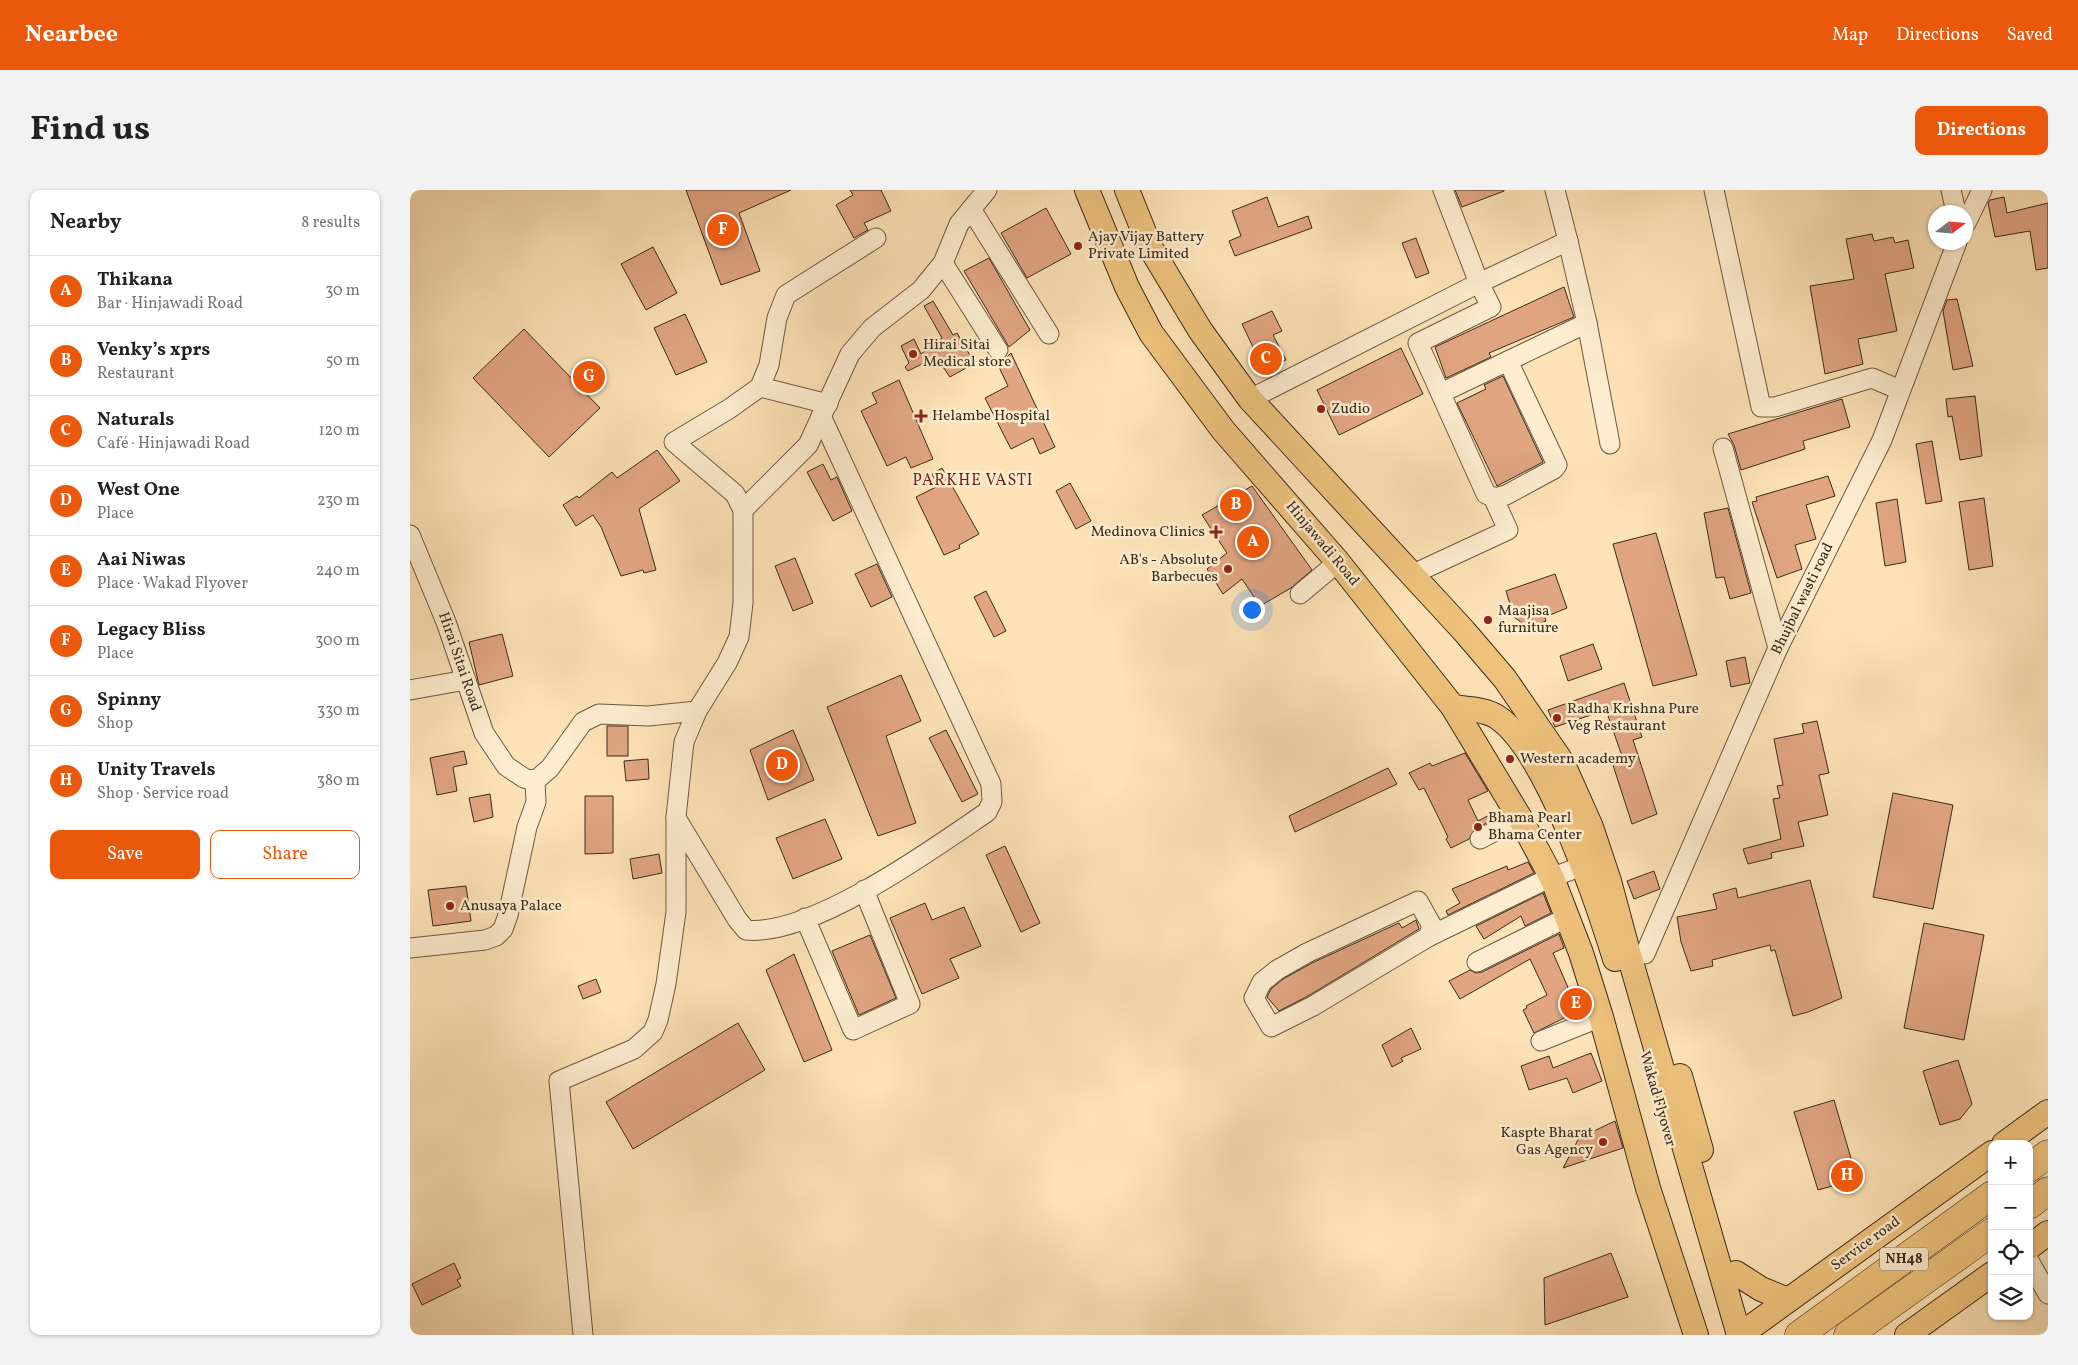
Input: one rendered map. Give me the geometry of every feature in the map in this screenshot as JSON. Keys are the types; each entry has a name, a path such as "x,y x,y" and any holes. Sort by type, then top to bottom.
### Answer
{"highway":[{"path":"2033,1165 2048,1154"},
{"path":"2033,1202 2048,1191"},
{"name":"NH48","path":"1799,1335 1988,1198"},
{"name":"NH48","path":"1848,1335 1988,1235"}],"main road":[{"name":"Hinjawadi Road","path":"1087,190 1117,263 1144,320 1223,430 1338,562 1453,707 1520,818 1552,878 1568,917 1601,1017 1648,1188 1696,1335"},
{"path":"1127,190 1150,247 1200,330 1250,399 1411,575"},
{"path":"1117,263 1150,247"},
{"name":"Wakad Flyover","path":"1411,575 1464,631 1505,679 1562,762 1591,827 1609,881 1628,952 1726,1335"},
{"path":"1453,707 1480,710 1496,716 1513,730 1539,770 1562,816 1582,866"},
{"name":"Wakad Flyover","path":"1582,866 1628,952 1744,1332"},
{"path":"1628,952 1736,1273 1744,1332"},
{"path":"2010,1140 2048,1112"},
{"name":"Service road","path":"1744,1332 1988,1155"},
{"path":"2033,1244 2048,1233"},
{"path":"1736,1273 1760,1289 1788,1300"},
{"path":"1907,1335 1991,1275"}],"street":[{"path":"744,510 808,445 850,354 872,328 921,290 943,263 958,224 987,190"},
{"path":"1443,190 1479,283 1491,307 1418,343 1486,494 1493,497 1506,495 1554,469 1556,465 1508,361"},
{"path":"1556,190 1587,324 1610,444"},
{"path":"1714,190 1761,407 1775,407 1872,378 1900,390"},
{"path":"1951,190 1954,205"},
{"path":"1973,209 1982,190"},
{"path":"971,209 1049,334"},
{"path":"583,1335 559,1081 634,1049 653,1032 658,1020 666,984 676,912 676,817 684,742 697,711 727,663 739,637 742,604 744,510 735,494 674,442 729,409 760,387 769,365 778,318 786,294 876,238"},
{"path":"1250,399 1479,283 1568,241"},
{"name":"Bhujbal wasti road","path":"1628,952 1882,440 1954,250"},
{"path":"943,263 998,350"},
{"path":"1440,393 1587,324"},
{"path":"676,817 746,930 759,932 805,918 899,873 987,812 992,802 991,784 824,410 760,387"},
{"path":"1724,448 1778,648"},
{"path":"1411,575 1508,530 1493,497"},
{"name":"Hirai Sitai Road","path":"411,540 446,622 484,733 506,766 529,780"},
{"path":"1300,594 1338,562"},
{"path":"410,690 466,680"},
{"path":"410,948 485,940 496,936 503,929 508,915 527,828 536,802 529,780 550,768 582,722 599,714 648,716 697,711"},
{"path":"1480,839 1520,818"},
{"path":"1428,937 1432,926 1418,901 1307,953 1277,970 1262,982 1254,998 1271,1027 1313,1006 1428,937 1552,878 1582,866"},
{"path":"805,918 853,1030 910,1004 864,890"},
{"path":"1477,962 1568,917"},
{"path":"1541,1041 1601,1017"},
{"path":"2033,1268 2048,1294"}],"building":[{"path":"686,190 791,190 739,213 760,271 721,285"},
{"path":"850,190 881,190 891,211 864,223 868,230 854,238 836,205 853,195"},
{"path":"1455,190 1504,190 1504,191 1462,207"},
{"path":"1267,197 1278,227 1308,216 1312,228 1235,256 1229,241 1241,236 1232,211"},
{"path":"2004,197 2007,213 2048,203 2048,268 2036,270 2030,231 1995,237 1988,203 1990,200"},
{"path":"1046,208 1071,254 1027,278 1001,233"},
{"path":"1872,234 1874,241 1893,237 1895,243 1908,240 1914,268 1885,274 1897,331 1858,339 1863,364 1825,374 1810,286 1854,279 1846,239"},
{"path":"1416,238 1429,273 1416,278 1402,243"},
{"path":"653,247 677,293 646,310 621,264"},
{"path":"989,258 1030,330 1009,347 964,271"},
{"path":"1564,287 1574,317 1489,353 1491,357 1446,378 1435,347"},
{"path":"1957,299 1973,366 1953,370 1943,311 1947,300"},
{"path":"933,301 953,335 957,333 971,357 963,362 966,368 950,377 936,357 908,371 905,367 909,363 901,346 914,339 921,354 942,338 924,306"},
{"path":"1272,311 1282,331 1273,335 1286,360 1264,370 1242,324"},
{"path":"685,314 707,362 676,375 654,328"},
{"path":"524,329 600,408 549,457 473,378"},
{"path":"1401,348 1423,394 1339,435 1317,390"},
{"path":"1011,353 1055,447 1040,454 1033,438 1011,449 985,398 1008,386 996,361 1004,360"},
{"path":"1503,376 1543,462 1497,486 1457,403 1486,389 1484,385"},
{"path":"899,380 933,459 911,468 906,457 887,466 861,411 877,403 872,393"},
{"path":"1975,396 1982,456 1960,460 1952,416 1948,417 1946,399"},
{"path":"1842,399 1850,427 1803,441 1805,449 1741,470 1734,445 1728,434"},
{"path":"1932,441 1942,501 1926,504 1916,444"},
{"path":"657,450 680,481 639,509 656,570 644,573 643,570 621,576 601,527 593,515 576,526 563,505 577,496 579,498 612,472 617,478"},
{"path":"823,464 831,480 837,477 852,511 833,521 807,472"},
{"path":"942,468 979,534 959,545 960,548 944,555 916,497 938,486 932,474"},
{"path":"1828,476 1835,496 1806,505 1816,539 1795,545 1802,569 1777,578 1752,502 1757,501 1756,497"},
{"path":"1070,483 1091,521 1076,529 1056,491"},
{"path":"1252,486 1312,570 1291,588 1260,606 1242,579 1223,594 1207,569 1227,553 1202,515"},
{"path":"1984,498 1993,566 1969,570 1959,502"},
{"path":"1897,499 1906,562 1885,566 1876,503"},
{"path":"1728,508 1751,593 1730,599 1724,577 1716,578 1704,513"},
{"path":"1656,533 1697,675 1653,686 1613,544"},
{"path":"795,558 813,603 793,611 775,566"},
{"path":"877,564 892,597 871,607 855,574"},
{"path":"1555,574 1567,608 1545,617 1546,621 1529,628 1514,617 1506,591"},
{"path":"986,591 1006,631 994,637 974,597"},
{"path":"502,634 513,676 479,685 469,642"},
{"path":"1593,644 1602,669 1568,681 1560,656"},
{"path":"1745,657 1750,683 1731,687 1726,661"},
{"path":"901,675 921,721 886,736 916,823 878,836 827,707"},
{"path":"1624,683 1642,737 1633,740 1657,814 1632,824 1612,762 1623,759 1606,710 1555,727 1548,710"},
{"path":"1817,721 1829,773 1819,775 1828,815 1798,822 1804,846 1771,853 1772,858 1748,864 1743,849 1781,839 1773,799 1780,798 1777,786 1783,785 1774,739 1804,733 1802,724"},
{"path":"607,726 628,726 628,756 607,756"},
{"path":"793,730 814,780 768,800 750,750"},
{"path":"946,730 978,794 962,802 929,738"},
{"path":"464,751 467,764 453,767 457,791 437,795 430,758"},
{"path":"1465,753 1488,791 1468,800 1478,821 1499,810 1502,815 1475,829 1469,839 1451,848 1446,839 1448,837 1424,788 1419,790 1409,773 1430,763 1432,766"},
{"path":"648,759 649,779 626,781 624,761"},
{"path":"1388,768 1397,784 1295,832 1289,816"},
{"path":"1893,793 1953,805 1933,909 1873,897"},
{"path":"490,794 493,817 474,822 469,798"},
{"path":"585,796 613,796 613,853 585,854"},
{"path":"825,819 842,859 793,879 776,838"},
{"path":"1005,846 1040,923 1021,932 986,855"},
{"path":"659,854 662,873 633,879 630,859"},
{"path":"1528,862 1534,873 1448,915 1446,911 1460,903 1452,889 1507,866 1508,870"},
{"path":"1654,871 1660,889 1634,899 1627,881"},
{"path":"1810,880 1842,998 1793,1016 1775,950 1771,951 1770,945 1712,960 1713,966 1691,971 1681,942 1677,917 1717,909 1713,894 1736,888 1738,898"},
{"name":"Anusaya Palace","path":"466,886 471,921 433,926 428,890"},
{"path":"1543,893 1551,913 1525,926 1521,916 1484,939 1476,926"},
{"path":"925,903 932,920 964,907 981,946 950,959 959,978 922,994 890,918"},
{"path":"1416,920 1419,929 1308,996 1279,1011 1267,997 1271,989 1283,979 1312,963 1399,923 1402,928"},
{"path":"1924,923 1984,935 1964,1040 1904,1028"},
{"path":"1559,934 1564,948 1553,953 1570,992 1578,989 1585,1011 1566,1017 1534,1033 1523,1010 1527,1008 1526,1006 1547,995 1530,959 1460,999 1449,981 1470,970 1476,973 1482,972"},
{"path":"870,935 896,998 859,1015 832,951"},
{"path":"794,954 832,1050 804,1062 766,970"},
{"path":"596,979 601,992 583,999 578,986"},
{"path":"738,1023 765,1070 633,1149 606,1102"},
{"path":"1411,1028 1421,1049 1401,1058 1403,1061 1392,1067 1382,1045"},
{"path":"1591,1053 1602,1081 1573,1093 1567,1078 1529,1090 1521,1066 1549,1056 1553,1068"},
{"path":"1958,1060 1972,1104 1960,1119 1940,1125 1923,1071"},
{"path":"1834,1100 1857,1179 1818,1190 1794,1112"},
{"name":"Kaspte Bharat Gas Agency","path":"1615,1121 1623,1148 1563,1168 1579,1138"},
{"path":"1611,1253 1628,1297 1545,1325 1544,1278"},
{"path":"454,1263 461,1278 457,1280 461,1286 422,1305 412,1284"}],"place":[{"name":"Legacy Bliss","path":"723,230"},
{"name":"Ajay Vijay Battery Private Limited","path":"1078,246"},
{"name":"Hirai Sitai Medical store","path":"913,354"},
{"name":"Naturals","path":"1266,359"},
{"name":"Spinny","path":"589,377"},
{"name":"Zudio","path":"1321,409"},
{"name":"Helambe Hospital","path":"921,416"},
{"name":"Venky’s xprs","path":"1236,505"},
{"name":"Medinova Clinics","path":"1216,532"},
{"name":"Thikana","path":"1253,542"},
{"name":"AB's - Absolute Barbecues","path":"1228,569"},
{"name":"Maajisa furniture","path":"1488,620"},
{"name":"Radha Krishna Pure Veg Restaurant","path":"1557,718"},
{"name":"Western academy","path":"1510,759"},
{"name":"West One","path":"782,765"},
{"name":"Bhama Pearl Bhama Center","path":"1478,827"},
{"name":"Anusaya Palace","path":"450,906"},
{"name":"Aai Niwas","path":"1576,1004"},
{"name":"Kaspte Bharat Gas Agency","path":"1603,1142"},
{"name":"Unity Travels","path":"1847,1176"}],"district":[{"name":"PARKHE VASTI","path":"973,481"}]}
